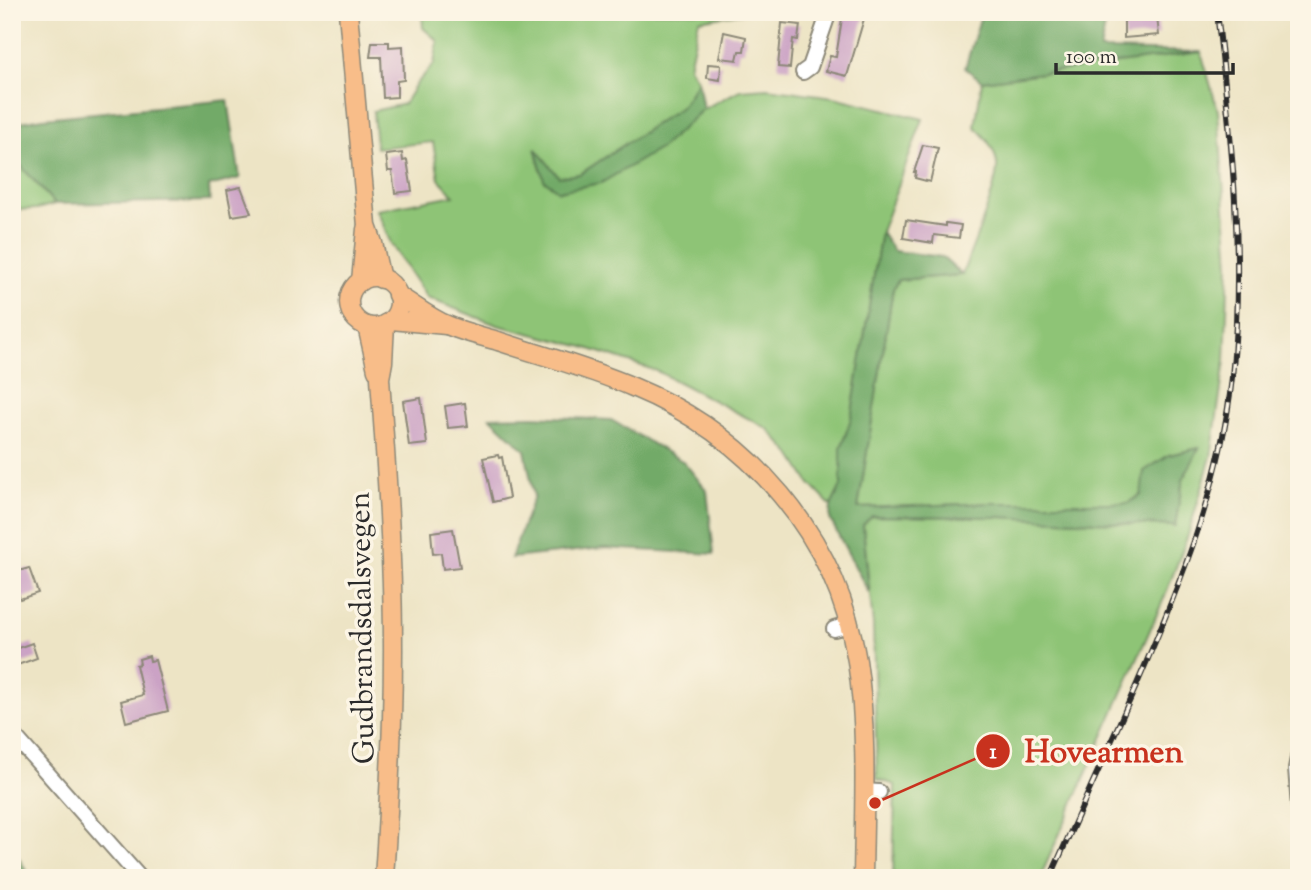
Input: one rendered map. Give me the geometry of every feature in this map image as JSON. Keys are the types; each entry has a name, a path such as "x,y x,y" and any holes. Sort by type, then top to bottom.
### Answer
{"main road":[{"path":"348,12 366,226 361,281"},
{"path":"366,226 373,243 381,279"},
{"path":"446,325 381,324 356,320 349,303 353,288 361,281 381,279 391,285 397,295 446,325 631,386 678,408 720,435 762,472 799,516 828,568 862,694 871,792 863,878"},
{"path":"381,324 397,310 397,295"},
{"name":"Gudbrandsdalsvegen","path":"381,324 374,362 380,378 392,597 391,759 384,878"}],"street":[{"path":"803,72 810,67 829,12"},
{"path":"12,733 140,878"},
{"path":"1299,753 1296,768 1299,808"}],"green space":[{"path":"422,12 749,12 699,20 689,67 698,81 681,107 580,174 559,178 536,150 544,180 559,191 661,148 703,109 740,90 767,88 834,97 923,119 881,232 851,419 841,448 841,486 831,506 810,484 791,454 767,428 657,371 584,347 497,325 427,298 391,244 377,210 454,195 439,179 433,142 376,148 373,111 404,104 417,83 434,64 438,41 423,28"},
{"path":"982,12 1108,12 1100,50 1201,52 982,81 965,68"},
{"path":"1201,52 1218,111 1229,264 1225,361 1211,457 1188,535 1165,596 1040,878 893,878 895,785 877,779 873,625 863,525 872,516 999,517 1175,526 1183,479 1199,448 1169,455 1141,495 1128,503 992,503 858,508 893,289 898,280 962,275 989,202 996,174 994,153 975,127 982,81"},
{"path":"698,81 703,109 661,148 601,183 559,191 544,180 535,148 559,177 580,174 681,107"},
{"path":"228,100 240,178 209,186 210,201 55,204 12,156 14,123"},
{"path":"12,156 55,204 37,209 12,210"},
{"path":"881,232 894,251 942,257 962,275 898,280 893,289 858,508 992,503 1128,503 1141,495 1144,471 1169,455 1199,448 1183,479 1175,526 999,517 872,516 863,525 869,593 830,519 831,506 841,486 841,448 851,419"},
{"path":"490,417 611,420 684,462 707,491 714,554 603,548 511,558 534,496 525,450"},
{"path":"12,847 31,878 12,878"}],"building":[{"path":"843,12 866,12 847,76 826,71 830,56 836,57"},
{"path":"1157,17 1159,35 1124,38 1124,19"},
{"path":"782,23 800,25 798,40 793,39 790,68 778,67"},
{"path":"724,32 746,37 744,51 739,51 737,60 719,58"},
{"path":"372,42 389,42 389,47 403,46 404,80 397,81 397,97 383,98 381,57 370,57"},
{"path":"708,64 721,65 720,80 707,78"},
{"path":"923,145 938,148 930,182 915,178 914,172"},
{"path":"402,153 403,161 407,160 412,191 395,193 392,171 388,171 386,155"},
{"path":"241,187 251,213 232,216 227,190"},
{"path":"906,220 946,226 946,223 961,225 959,238 934,235 933,243 903,238"},
{"path":"421,398 427,444 409,446 403,401"},
{"path":"465,403 468,426 448,428 445,406"},
{"path":"498,455 499,458 502,457 509,498 493,502 483,458"},
{"path":"453,529 460,567 443,569 441,553 433,554 431,532"},
{"path":"29,568 38,593 20,599 17,590 12,592 12,573"},
{"path":"32,643 37,658 12,667 12,650"},
{"path":"149,656 150,661 155,660 168,711 126,722 121,701 143,695 136,665 140,664 139,659"}],"railway":[{"path":"1050,878 1137,684 1183,572 1219,457 1227,417 1236,331 1237,240 1217,12"}],"place":[{"name":"Hovearmen","path":"875,803"}]}
